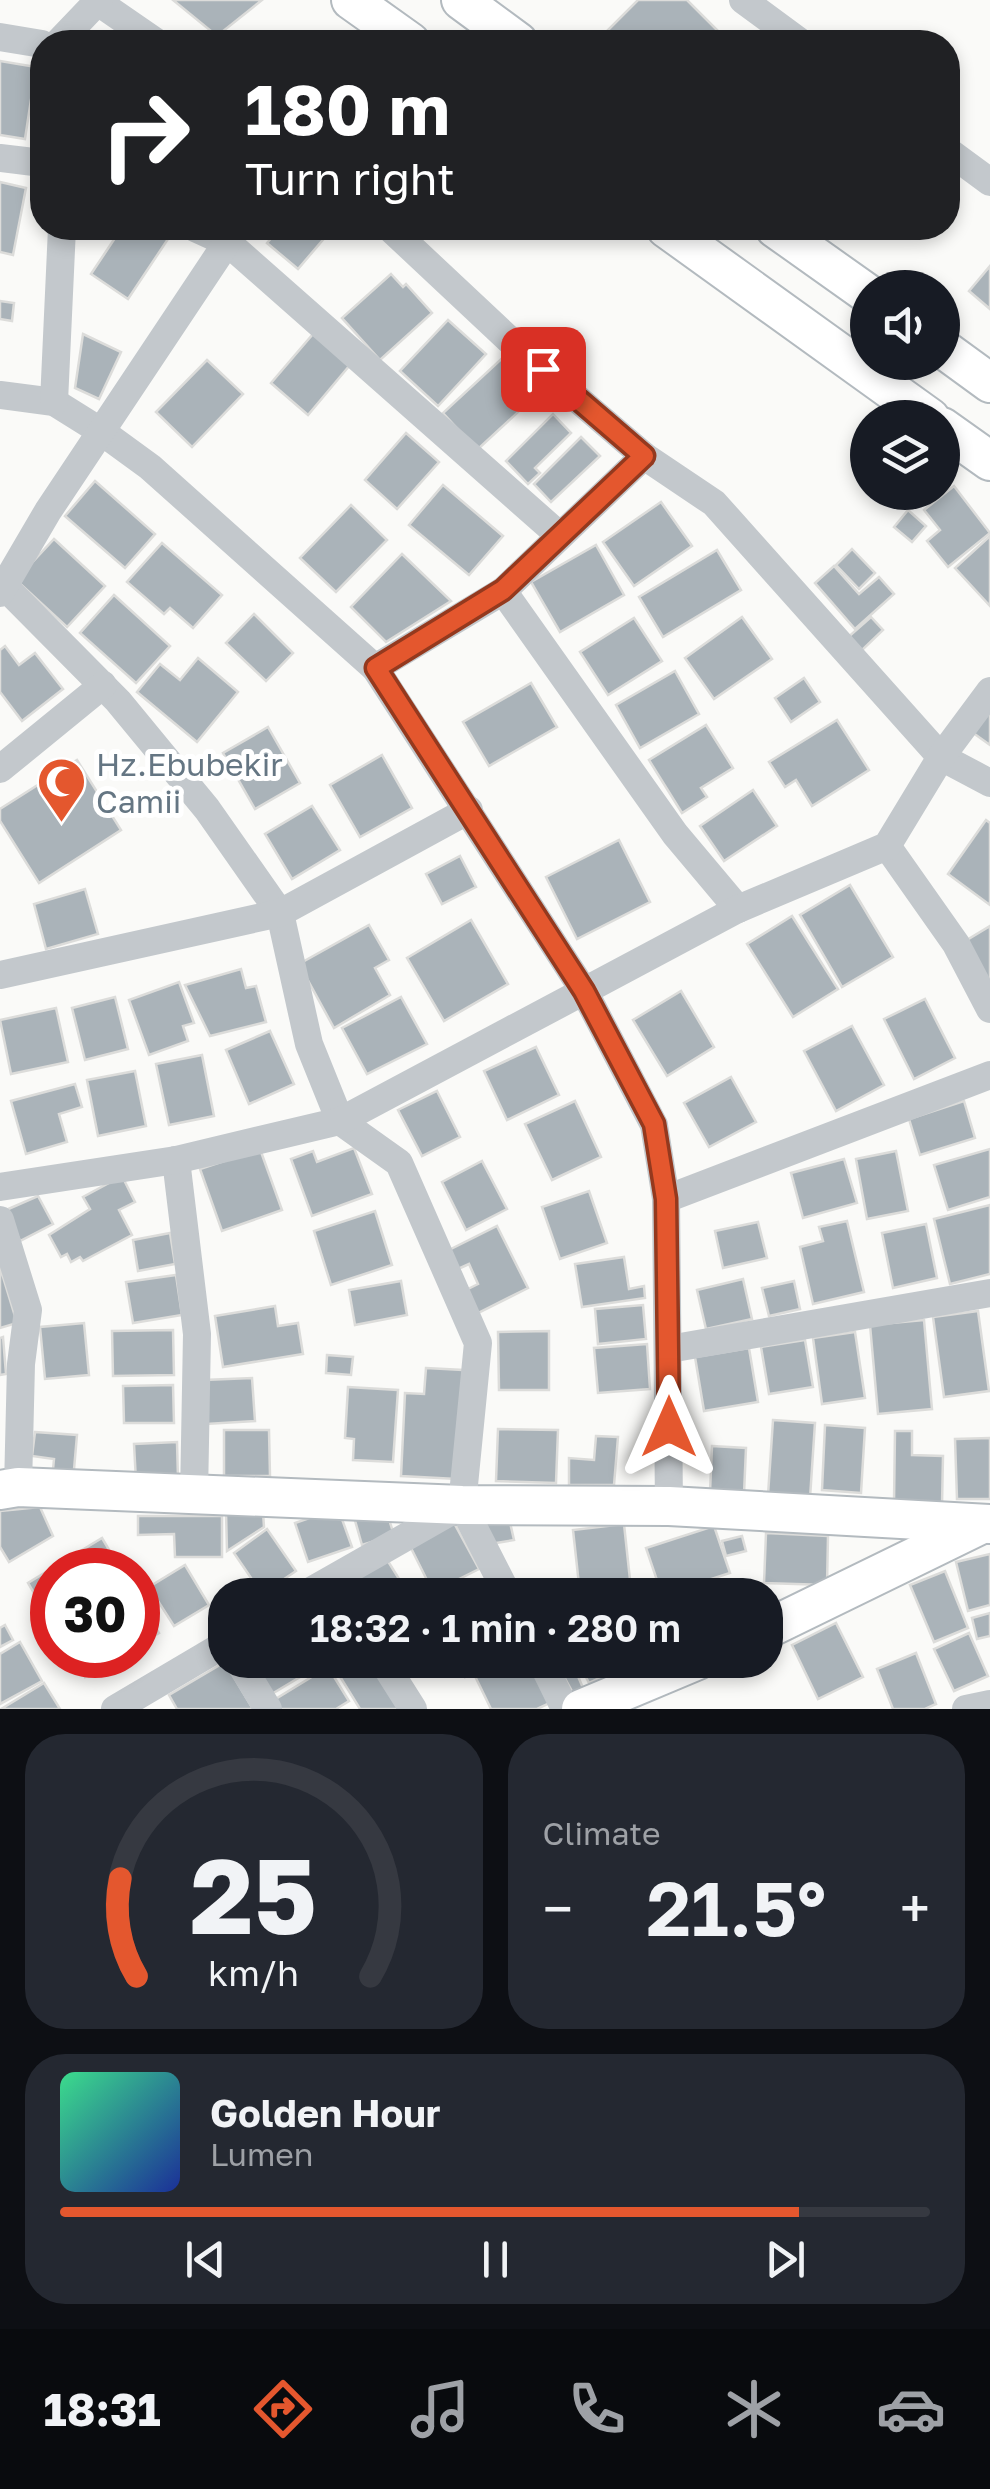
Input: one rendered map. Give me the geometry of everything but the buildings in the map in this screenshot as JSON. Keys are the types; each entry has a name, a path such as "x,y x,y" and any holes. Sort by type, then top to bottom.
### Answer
{"street":[{"path":"351,0 393,30"},
{"path":"461,0 502,30"},
{"path":"743,0 784,30"},
{"path":"71,30 97,1 139,30"},
{"path":"0,38 30,42"},
{"path":"0,158 30,162"},
{"path":"960,160 990,182"},
{"path":"54,402 61,240"},
{"path":"229,240 48,511 2,590 103,686 207,809 280,913 309,1044 340,1121 399,1163 478,1343 462,1505 499,1578"},
{"path":"237,240 559,535"},
{"path":"403,240 518,348 644,456 714,502 941,757 990,783"},
{"path":"683,240 905,400"},
{"path":"792,240 850,281"},
{"path":"960,361 990,383"},
{"path":"0,395 54,402 102,432 150,468 376,668 584,991 654,1124 666,1199 670,1506"},
{"path":"960,439 990,461"},
{"path":"376,668 503,590 644,456"},
{"path":"503,590 676,834 738,909"},
{"path":"0,769 103,686"},
{"path":"0,1188 176,1160 340,1121 738,909 887,846 941,757 990,691"},
{"path":"0,975 280,913 469,810"},
{"path":"887,846 956,944 990,1009"},
{"path":"666,1199 990,1075"},
{"path":"176,1160 197,1334 194,1496"},
{"path":"0,1220 28,1310 9,1488 462,1505 670,1506 985,1524"},
{"path":"669,1349 990,1293"},
{"path":"350,1578 462,1505"},
{"path":"783,1621 985,1524"},
{"path":"126,1706 208,1655"},
{"path":"249,1678 268,1709"},
{"path":"393,1678 413,1709"},
{"path":"550,1678 565,1709"},
{"path":"581,1709 655,1678"},
{"path":"966,1709 990,1704"}],"place":[{"name":"Hz.Ebubekir Camii","path":"61,824"}],"route":[{"path":"543,369 644,456 503,590 376,668 584,991 654,1124 666,1199 669,1427"}]}
